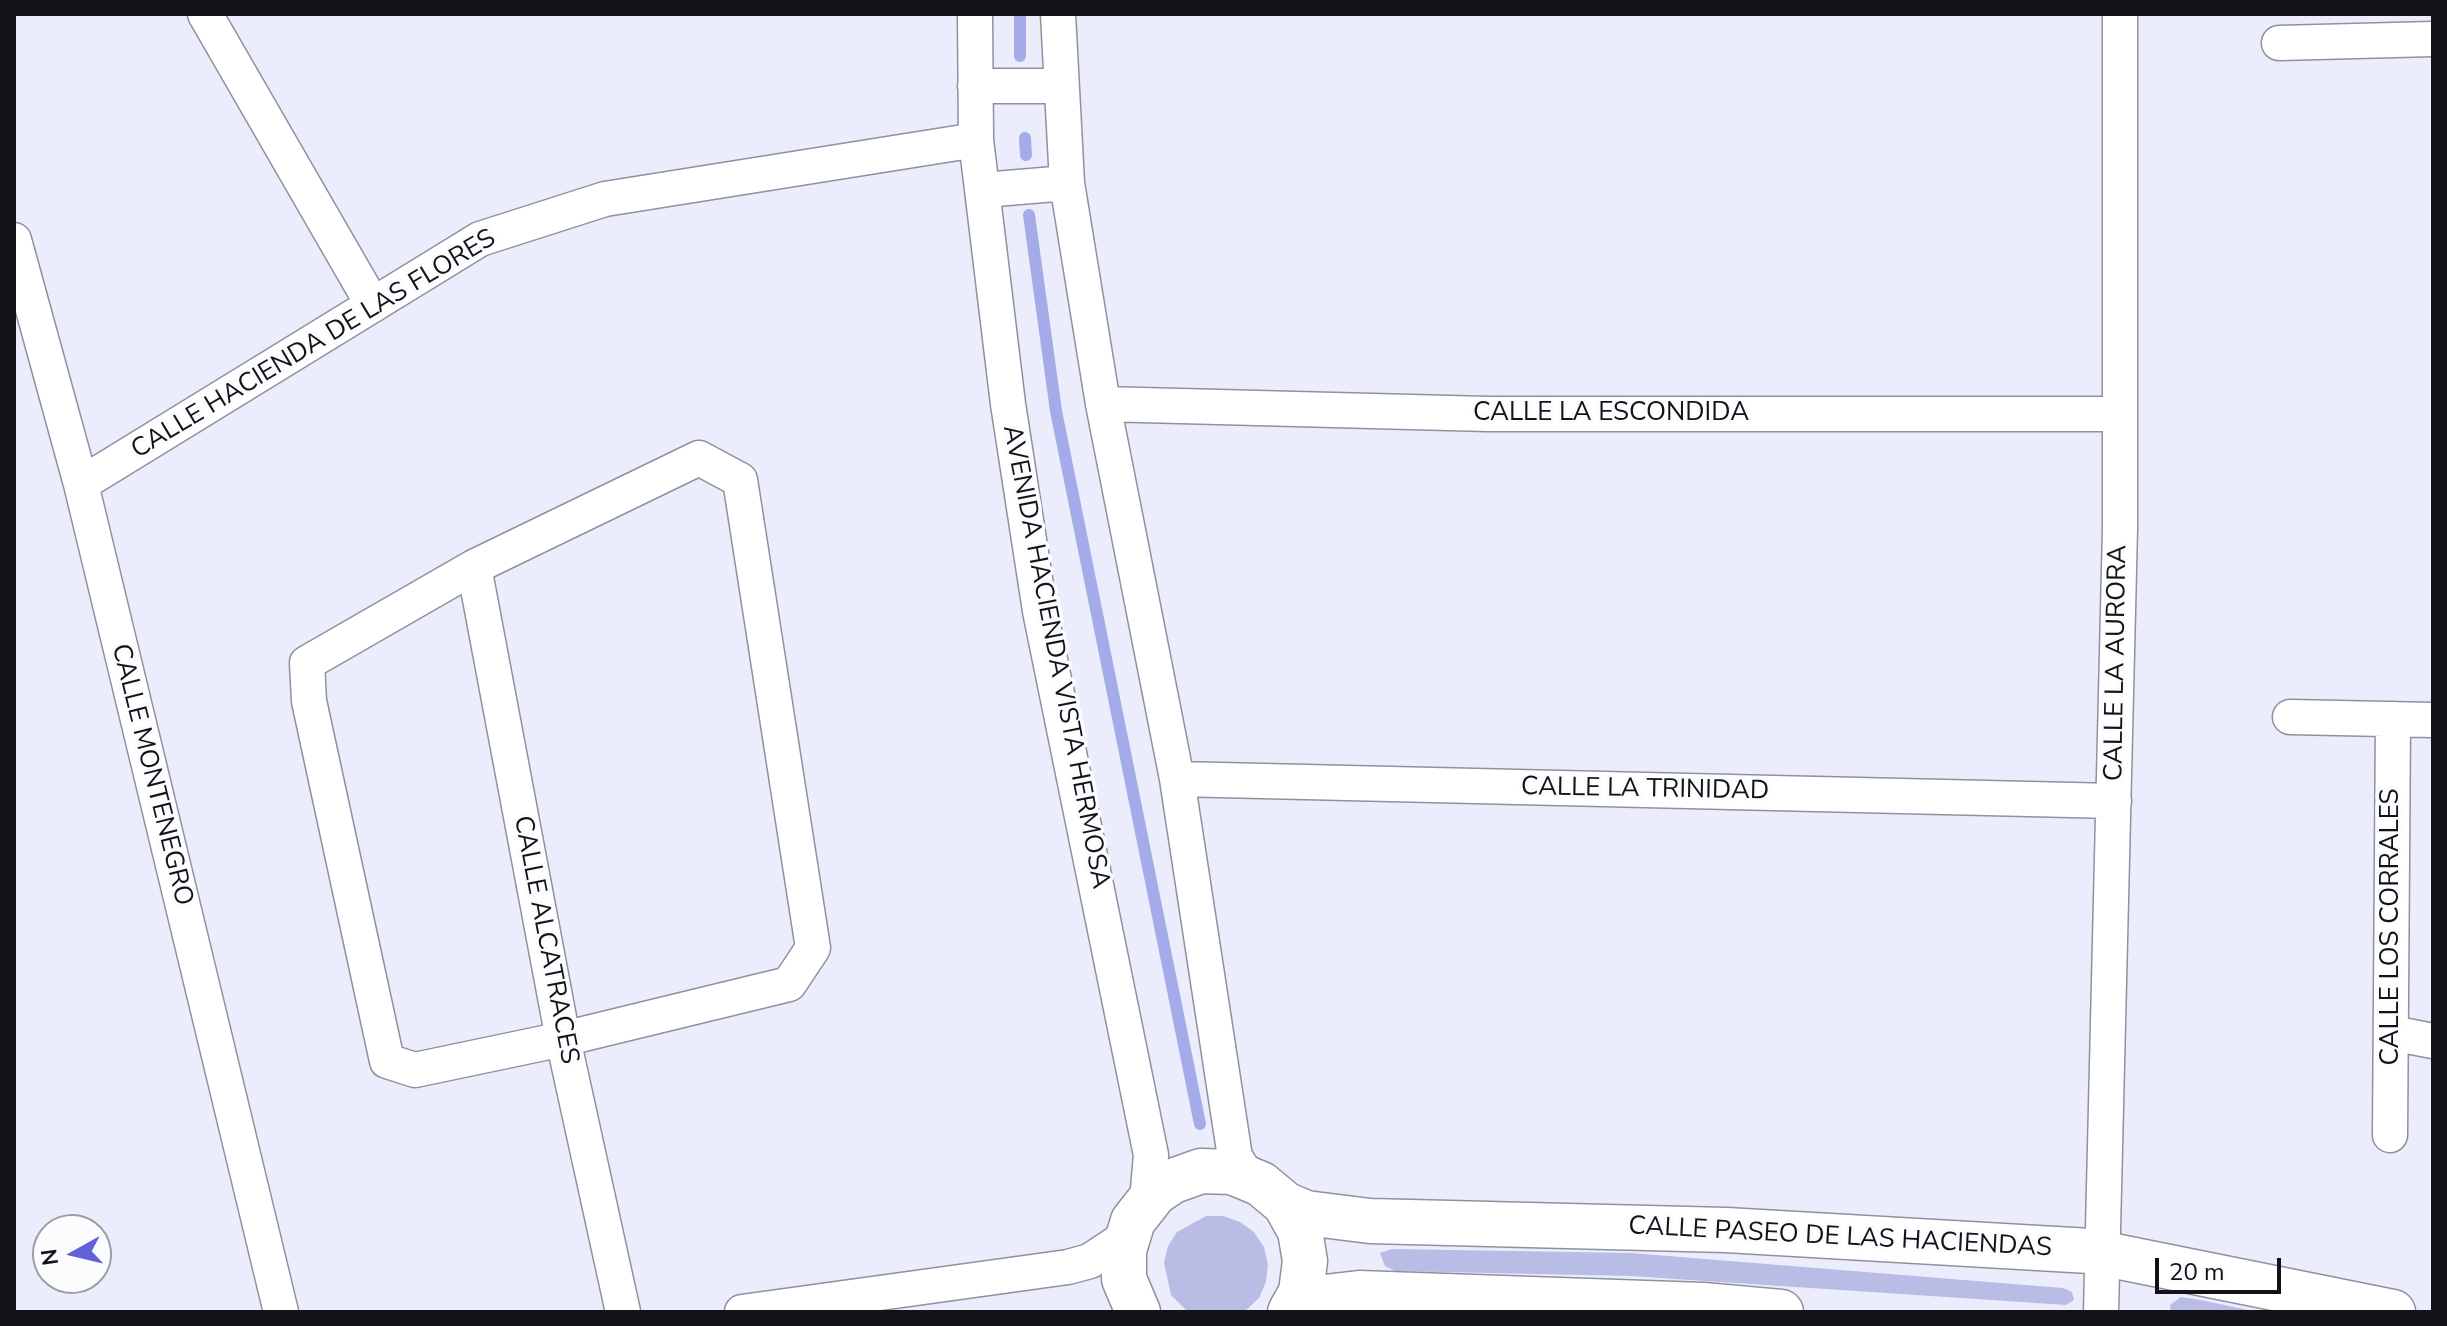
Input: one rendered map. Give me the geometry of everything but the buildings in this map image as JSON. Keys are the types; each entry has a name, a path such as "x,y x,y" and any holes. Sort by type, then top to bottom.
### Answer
{"street":[{"path":"205,14 373,305"},
{"name":"AVENIDA HACIENDA VISTA HERMOSA","path":"975,14 976,140 1008,404 1040,611 1151,1155 1137,1218"},
{"path":"1058,14 1059,86 1067,183 1103,404 1177,779 1235,1157 1249,1179"},
{"name":"CALLE LA AURORA","path":"2101,1312 2120,414 2120,14"},
{"path":"2279,43 2388,27 2433,39"},
{"path":"975,86 1059,86"},
{"name":"CALLE HACIENDA DE LAS FLORES","path":"81,484 480,239 605,199 976,140"},
{"path":"983,190 1067,183"},
{"name":"CALLE MONTENEGRO","path":"14,240 81,484 281,1312"},
{"name":"CALLE LA ESCONDIDA","path":"1103,404 1488,414 2120,414"},
{"path":"699,458 740,480 813,948 789,984 563,1039 415,1070 387,1061 309,701 307,663 474,567 699,458"},
{"name":"CALLE ALCATRACES","path":"474,567 563,1039 623,1312"},
{"path":"2290,717 2433,720"},
{"name":"CALLE LOS CORRALES","path":"2390,1135 2393,719"},
{"name":"CALLE LA TRINIDAD","path":"1177,779 2114,801"},
{"path":"2392,1033 2433,1041"},
{"path":"742,1312 1068,1267 1090,1261 1173,1181 1201,1171 1232,1172 1261,1184 1285,1204 1300,1231 1305,1261 1301,1292 1291,1310"},
{"name":"CALLE PASEO DE LAS HACIENDAS","path":"1285,1204 1306,1213 1370,1221 1726,1230 2103,1253 2393,1312"},
{"path":"1137,1218 1124,1279 1138,1312"},
{"path":"1291,1310 1325,1297 1359,1293 1781,1312"}],"shaded area":[{"path":"1206,1216 1223,1216 1240,1222 1254,1232 1264,1247 1268,1265 1266,1282 1259,1298 1244,1312 1188,1312 1171,1295 1164,1263 1168,1246 1177,1232"},
{"path":"1392,1249 1631,1253 2063,1288 2072,1292 2074,1300 2066,1305 1630,1276 1395,1271 1385,1266 1380,1253"},
{"path":"2181,1297 2257,1312 2171,1312 2170,1305"}],"waterway":[{"path":"1020,14 1020,56"},
{"path":"1025,138 1026,155"},
{"path":"1029,215 1056,411 1200,1124"}]}
